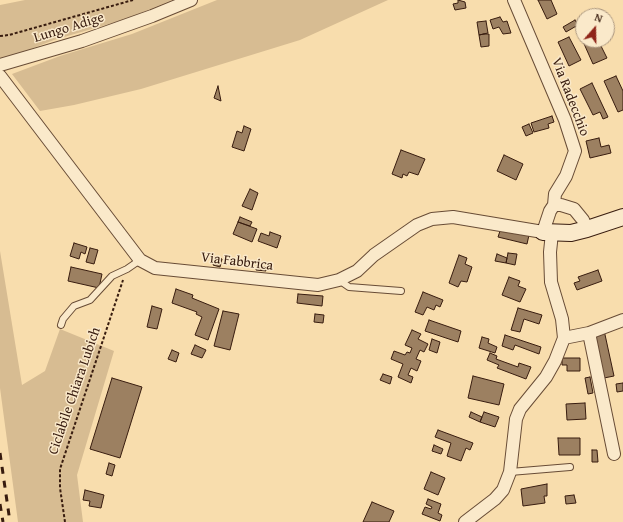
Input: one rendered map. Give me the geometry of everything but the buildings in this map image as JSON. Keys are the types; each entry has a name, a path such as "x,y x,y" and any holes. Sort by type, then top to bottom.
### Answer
{"street":[{"name":"Lungo Adige","path":"0,65 82,41 152,16 191,0"},
{"name":"Via Radecchio","path":"514,0 565,120 575,151 566,176 555,194 554,205 550,211 548,232 551,282 562,319 564,338"},
{"name":"Via Fabbrica","path":"0,76 140,260 155,268 306,285 318,285 339,280 357,271 374,255 417,225 432,219 454,217 548,232"},
{"path":"554,205 561,205 574,209 583,220 587,230"},
{"path":"548,232 587,230 623,217"},
{"path":"465,522 495,499 503,490 510,472 513,435 520,409 546,377 564,338 588,333 623,320"},
{"path":"588,333 614,454"}],"lane":[{"path":"61,325 63,319 74,306 90,300 112,276 127,269 140,260"},
{"path":"339,280 349,287 400,291"},
{"path":"510,472 570,467"}],"path":[{"path":"0,36 9,35 133,0"},
{"name":"Ciclabile Chiara Lubich","path":"65,522 60,488 60,469 127,269"}],"shaded area":[{"path":"25,0 172,0 126,19 54,40 0,61 0,5"},
{"path":"217,0 388,0 300,40 141,89 74,105 40,111 12,74 60,56 132,34"},
{"path":"0,251 22,385 45,371 60,329 114,351 77,475 83,522 18,522 0,388"}],"railway":[{"path":"0,453 10,522"},
{"path":"0,504 3,522"}]}
